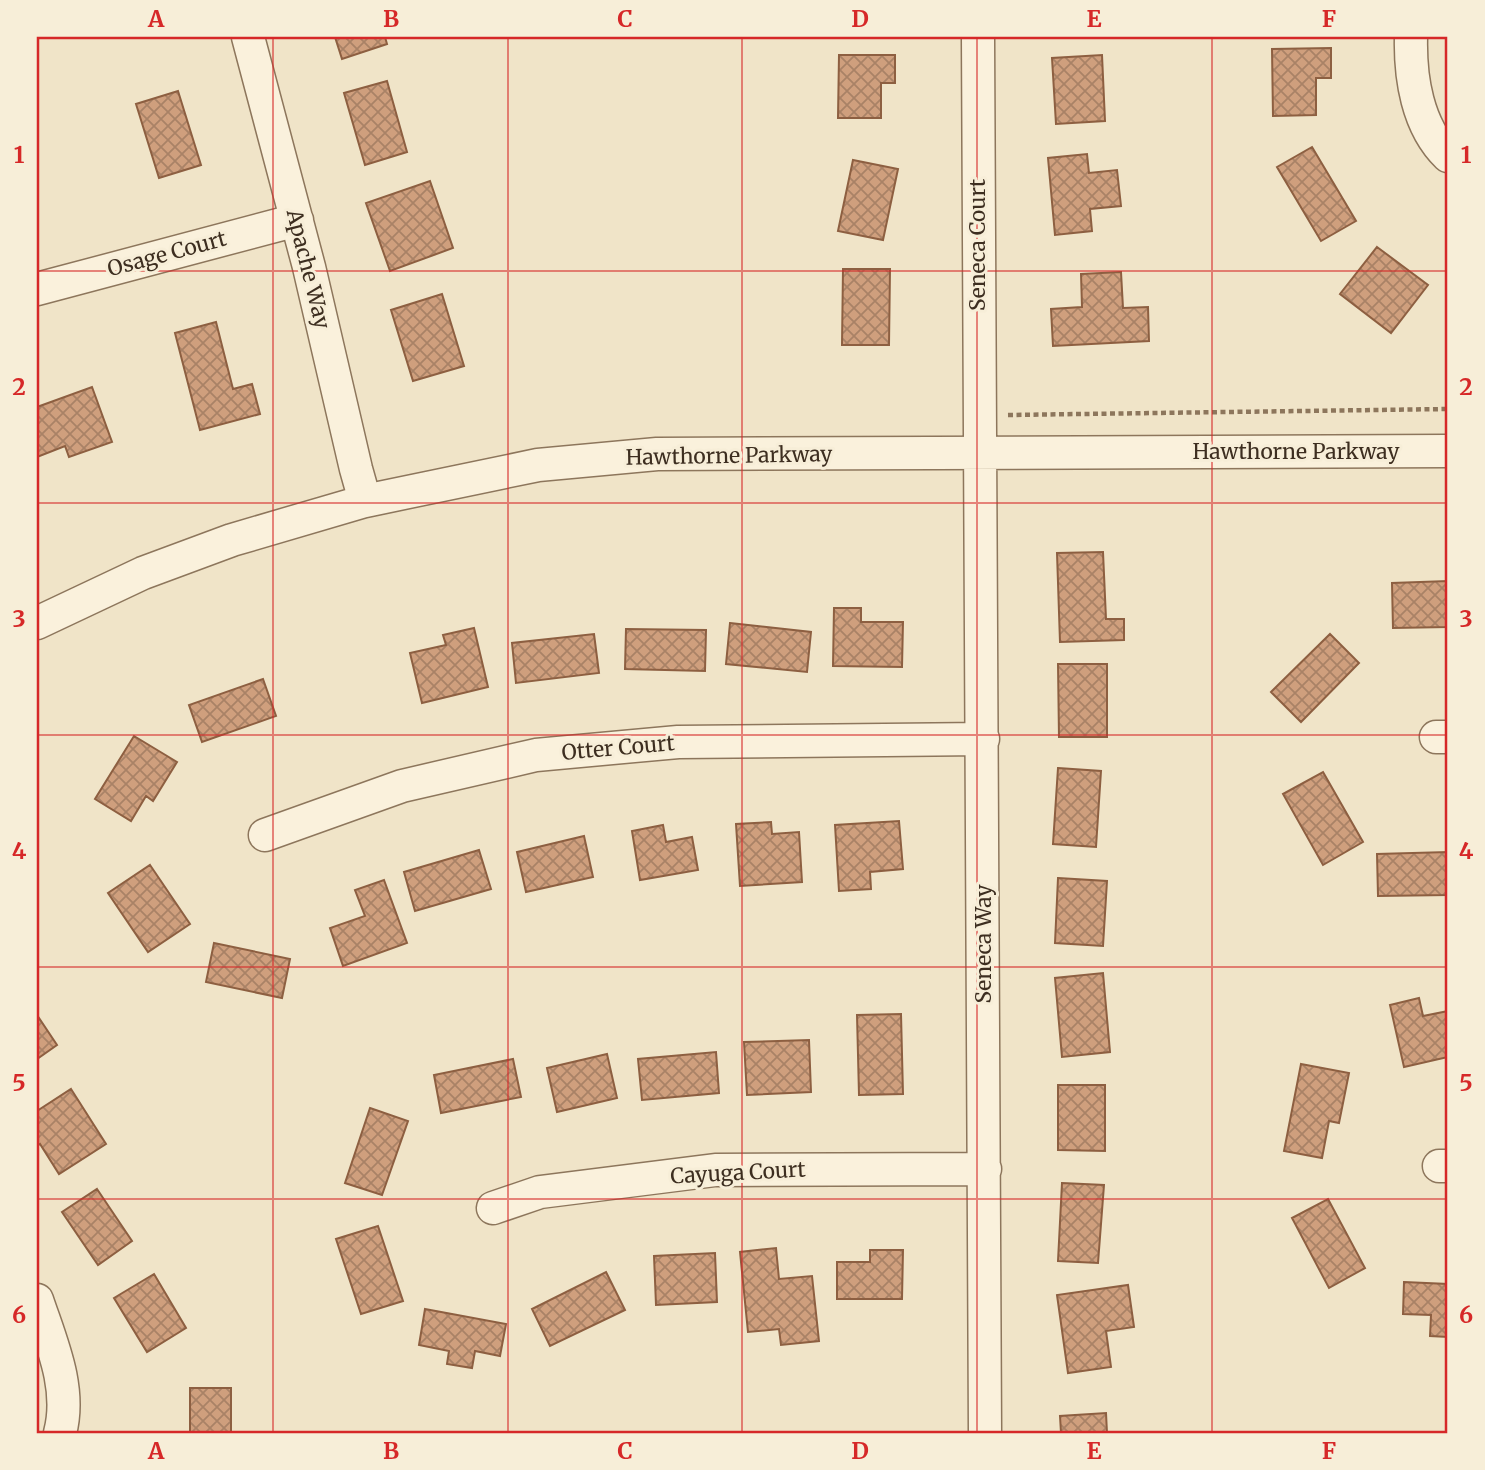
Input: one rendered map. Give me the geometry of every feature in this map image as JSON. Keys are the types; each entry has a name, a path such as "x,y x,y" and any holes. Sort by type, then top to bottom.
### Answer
{"street":[{"name":"Apache Way","path":"248,37 297,220 365,501"},
{"name":"Seneca Court","path":"978,37 981,454"},
{"path":"1411,37 1410,67 1422,113 1448,156"},
{"name":"Osage Court","path":"37,289 297,220"},
{"name":"Hawthorne Parkway","path":"37,623 143,573 232,540 365,501 538,465 657,454 1448,451"},
{"name":"Seneca Way","path":"981,454 985,1433"},
{"name":"Otter Court","path":"265,835 402,786 536,755 678,742 983,739"},
{"name":"Cayuga Court","path":"494,1208 540,1192 715,1170 985,1169"},
{"path":"37,1300 58,1360 65,1415 60,1433"}],"building":[{"path":"335,37 385,37 387,44 342,59"},
{"path":"1331,48 1331,78 1316,78 1316,115 1273,116 1272,49"},
{"path":"839,55 895,55 895,83 881,83 881,118 838,118"},
{"path":"1102,55 1105,121 1056,124 1052,58"},
{"path":"387,81 407,152 365,165 344,93"},
{"path":"178,91 201,165 159,178 136,104"},
{"path":"1312,147 1356,221 1321,241 1277,167"},
{"path":"1087,154 1089,173 1117,170 1121,206 1090,209 1092,231 1055,235 1048,158"},
{"path":"853,160 898,169 883,240 838,231"},
{"path":"430,181 453,248 390,271 366,203"},
{"path":"1377,247 1428,285 1391,333 1340,294"},
{"path":"843,269 890,269 889,345 842,345"},
{"path":"1121,272 1123,308 1148,307 1149,341 1053,346 1051,309 1082,307 1081,274"},
{"path":"442,294 464,366 413,381 391,310"},
{"path":"216,322 233,389 252,384 260,414 200,430 175,333"},
{"path":"92,387 112,442 69,457 65,446 37,457 37,407"},
{"path":"1103,552 1106,619 1124,619 1124,640 1060,642 1057,553"},
{"path":"1448,581 1448,627 1393,628 1392,583"},
{"path":"834,608 861,608 861,622 903,622 902,667 833,666"},
{"path":"730,623 811,632 807,672 726,664"},
{"path":"474,628 488,687 422,703 410,653 446,645 443,635"},
{"path":"626,629 706,630 705,671 625,669"},
{"path":"594,634 599,673 516,683 512,643"},
{"path":"1330,634 1359,663 1301,722 1271,692"},
{"path":"1058,664 1107,664 1107,737 1059,737"},
{"path":"263,679 276,716 202,742 189,705"},
{"path":"134,736 177,762 153,801 146,796 131,821 95,799"},
{"path":"1058,768 1101,771 1096,847 1053,844"},
{"path":"1323,772 1363,842 1323,865 1283,794"},
{"path":"899,821 903,869 870,872 871,889 839,891 835,825"},
{"path":"771,822 772,834 799,832 802,882 740,886 736,824"},
{"path":"663,825 666,842 692,837 698,870 640,880 632,831"},
{"path":"584,836 593,877 526,892 517,852"},
{"path":"479,850 491,889 415,911 404,872"},
{"path":"1448,852 1448,895 1378,896 1377,854"},
{"path":"150,865 190,924 148,952 108,893"},
{"path":"1058,878 1107,881 1103,946 1055,943"},
{"path":"384,880 407,943 343,966 330,928 365,916 355,890"},
{"path":"214,943 290,959 282,998 206,982"},
{"path":"1103,973 1110,1052 1062,1057 1055,978"},
{"path":"1419,998 1423,1016 1448,1011 1448,1057 1404,1067 1390,1005"},
{"path":"901,1014 903,1094 859,1095 857,1015"},
{"path":"37,1015 57,1045 37,1059"},
{"path":"809,1040 811,1092 747,1095 744,1042"},
{"path":"716,1052 719,1093 642,1100 638,1059"},
{"path":"607,1054 617,1098 557,1112 547,1068"},
{"path":"513,1059 521,1097 441,1113 434,1075"},
{"path":"1301,1064 1349,1073 1339,1123 1329,1121 1322,1158 1284,1151"},
{"path":"1058,1085 1105,1085 1105,1151 1058,1150"},
{"path":"71,1089 106,1144 59,1174 40,1144 37,1146 37,1111"},
{"path":"370,1108 408,1121 382,1195 345,1183"},
{"path":"1062,1183 1104,1185 1098,1263 1058,1261"},
{"path":"97,1189 132,1241 98,1265 62,1212"},
{"path":"1328,1199 1365,1268 1329,1288 1292,1218"},
{"path":"378,1226 403,1301 361,1314 336,1239"},
{"path":"776,1248 779,1279 812,1276 819,1341 781,1345 779,1329 748,1332 740,1252"},
{"path":"870,1250 903,1250 902,1299 837,1299 837,1262 870,1262"},
{"path":"715,1253 717,1302 656,1305 654,1256"},
{"path":"606,1272 625,1310 550,1346 532,1309"},
{"path":"154,1274 186,1328 147,1352 114,1298"},
{"path":"1404,1282 1448,1284 1448,1337 1430,1336 1431,1315 1403,1314"},
{"path":"1128,1285 1134,1327 1106,1331 1111,1367 1068,1373 1057,1295"},
{"path":"425,1309 506,1324 500,1356 475,1351 472,1368 447,1364 449,1351 419,1345"},
{"path":"190,1388 231,1388 231,1433 190,1433"},
{"path":"1106,1413 1107,1433 1061,1433 1060,1416"}]}
